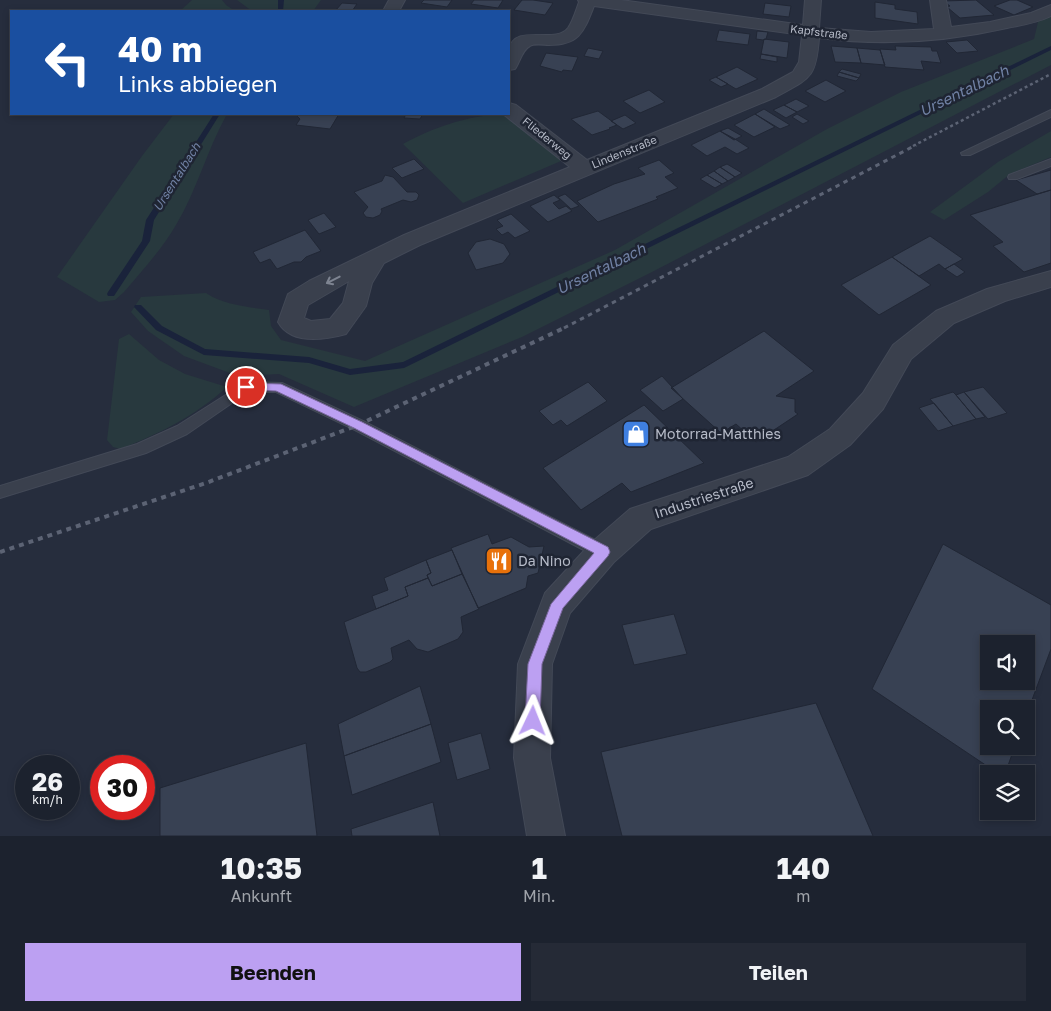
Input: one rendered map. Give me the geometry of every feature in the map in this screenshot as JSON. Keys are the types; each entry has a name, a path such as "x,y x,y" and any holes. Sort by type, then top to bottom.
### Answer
{"street":[{"name":"Lindenstraße","path":"376,258 412,240 769,93 800,76 808,62 812,32 813,0"},
{"path":"938,0 943,32"},
{"name":"Kapfstraße","path":"587,1 812,32 871,37 990,27 1036,17 1051,10"},
{"path":"510,64 519,47 525,42 558,39 571,35 575,31 587,1"},
{"name":"Fliederweg","path":"510,110 584,168"},
{"name":"Industriestraße","path":"546,836 532,758 535,664 558,604 604,552 641,519 723,493 798,466 840,437 873,401 902,352 945,318 996,295 1051,279"}],"lane":[{"path":"966,153 1051,113"},
{"path":"1013,177 1051,162"},
{"path":"0,492 141,449 182,430 246,387 277,387 358,425 604,552"}],"shaded area":[{"path":"192,0 222,0 234,10 181,10"},
{"path":"237,0 321,0 314,10 251,10"},
{"path":"1051,16 1051,65 652,272 522,337 354,407 279,374 238,376 184,356 148,331 131,312 141,297 206,293 228,303 269,310 271,326 281,340 365,361 615,250 827,129 901,92 1034,39 1038,22"},
{"path":"173,115 227,115 190,198 170,234 152,260 124,292 115,300 99,302 57,277"},
{"path":"510,115 561,158 561,161 463,203 403,144 450,124 475,117"},
{"path":"1051,131 1051,157 1010,174 988,192 944,220 930,212 998,162"},
{"path":"129,334 159,360 185,374 227,387 202,407 176,423 120,449 113,447 107,440 119,339"}],"building":[{"path":"424,0 452,0 447,7 421,3"},
{"path":"474,0 503,0 498,8 471,4"},
{"path":"522,0 553,3 545,15 514,10"},
{"path":"976,0 994,15 960,18 943,1"},
{"path":"1010,0 1017,0 1033,7 1014,15 994,6"},
{"path":"875,2 895,5 895,9 917,12 918,24 875,18"},
{"path":"342,3 357,4 353,10 336,10"},
{"path":"765,3 791,6 789,17 763,14"},
{"path":"719,30 750,34 748,45 716,41"},
{"path":"757,31 768,32 766,39 756,39"},
{"path":"764,39 789,42 787,58 761,54"},
{"path":"967,40 978,51 957,53 946,42"},
{"path":"831,46 857,48 861,63 835,62"},
{"path":"895,46 931,47 932,51 937,51 941,63 921,61 924,70 885,67 880,49 896,50"},
{"path":"588,48 603,51 599,59 584,56"},
{"path":"857,48 880,50 885,65 861,63"},
{"path":"546,53 578,57 572,71 563,70 562,72 540,66"},
{"path":"761,54 777,57 777,62 760,59"},
{"path":"737,67 758,79 736,89 716,77"},
{"path":"842,69 861,74 859,78 839,72"},
{"path":"839,72 859,78 856,81 837,76"},
{"path":"716,77 728,84 721,87 709,80"},
{"path":"826,80 846,91 825,102 805,91"},
{"path":"649,90 665,102 640,113 623,101"},
{"path":"796,99 809,106 797,112 784,105"},
{"path":"784,105 797,112 786,118 773,110"},
{"path":"764,109 790,125 780,129 755,114"},
{"path":"598,111 617,125 592,135 571,119"},
{"path":"755,114 775,127 754,137 734,125"},
{"path":"797,114 809,121 803,124 792,117"},
{"path":"296,115 338,115 330,129 296,125 300,119"},
{"path":"406,115 422,115 420,119 404,118"},
{"path":"625,115 636,123 623,129 611,121"},
{"path":"728,128 742,136 734,140 720,131"},
{"path":"720,131 749,148 737,154 725,147 707,156 691,145"},
{"path":"414,159 424,169 402,178 392,168"},
{"path":"659,160 674,173 665,177 678,188 656,197 658,199 598,222 577,201 614,184 645,174 638,168"},
{"path":"727,164 742,173 735,177 720,167"},
{"path":"720,167 735,177 728,181 714,171"},
{"path":"1051,170 1051,190 1037,194 1016,180"},
{"path":"714,171 728,181 722,184 707,175"},
{"path":"385,175 393,177 407,192 416,192 419,195 417,200 411,202 403,200 381,209 380,215 373,218 366,217 363,213 368,207 354,192 382,181"},
{"path":"707,175 722,184 715,188 700,179"},
{"path":"1051,190 1051,263 1024,272 993,246 1003,242 970,215"},
{"path":"565,194 579,206 571,209 558,197"},
{"path":"554,195 560,200 553,203 559,209 566,206 572,211 548,222 530,206"},
{"path":"324,213 336,227 319,234 308,220"},
{"path":"511,214 530,231 515,238 508,232 502,235 496,229 503,226 497,220"},
{"path":"305,230 321,251 306,257 301,262 294,262 277,269 270,259 260,263 253,252"},
{"path":"930,236 963,259 945,269 939,264 919,276 892,257"},
{"path":"490,239 504,244 510,254 503,263 476,270 468,253 476,242"},
{"path":"892,257 931,285 879,315 841,285"},
{"path":"954,264 965,272 957,277 945,269"},
{"path":"764,331 814,371 776,396 795,399 795,412 798,414 756,442 736,424 721,433 671,388"},
{"path":"662,376 683,399 663,411 640,390"},
{"path":"588,382 607,401 567,426 561,420 553,425 539,411"},
{"path":"983,387 1007,413 988,419 964,392"},
{"path":"953,392 976,419 953,426 930,399"},
{"path":"964,392 985,417 976,419 956,395"},
{"path":"934,403 953,426 938,431 919,408"},
{"name":"Motorrad-Matthies","path":"644,405 704,463 631,492 622,483 581,510 543,468"},
{"name":"Da Nino","path":"488,534 492,544 511,537 529,547 544,546 538,573 528,576 526,588 478,608 451,548"},
{"path":"943,544 1051,605 1051,649 1032,700 980,700 980,755 1012,755 1008,765 986,765 872,689"},
{"path":"452,550 462,574 432,586 427,575 431,573 426,560"},
{"path":"426,560 431,573 427,575 428,578 405,587 408,596 376,609 372,596 388,590 384,578"},
{"path":"462,574 479,609 461,617 463,632 458,639 428,652 417,649 409,640 391,648 393,659 390,662 366,672 360,672 357,668 344,622 408,596 405,587 428,578 432,586"},
{"path":"674,614 687,654 634,665 622,625"},
{"path":"420,686 431,724 344,756 338,724"},
{"path":"816,703 873,836 622,836 601,752"},
{"path":"431,724 441,762 352,795 344,756"},
{"path":"481,733 490,769 457,780 448,743"},
{"path":"306,743 317,836 160,836 160,788"},
{"path":"433,802 440,836 352,836 351,829"}],"waterway":[{"name":"Ursentalbach","path":"281,0 281,10"},
{"name":"Ursentalbach","path":"138,307 159,328 204,352 309,360 350,372 404,365 1051,48"},
{"name":"Ursentalbach","path":"111,294 146,241 150,220 216,115"}],"railway":[{"path":"913,146 1051,74"},
{"path":"565,327 916,145"},
{"path":"0,552 206,483 358,425 565,327"}],"place":[{"name":"Motorrad-Matthies","path":"636,434"},
{"name":"Da Nino","path":"499,561"}],"route":[{"path":"246,387 277,387 358,425 604,552 558,604 535,664 533,721"}]}
